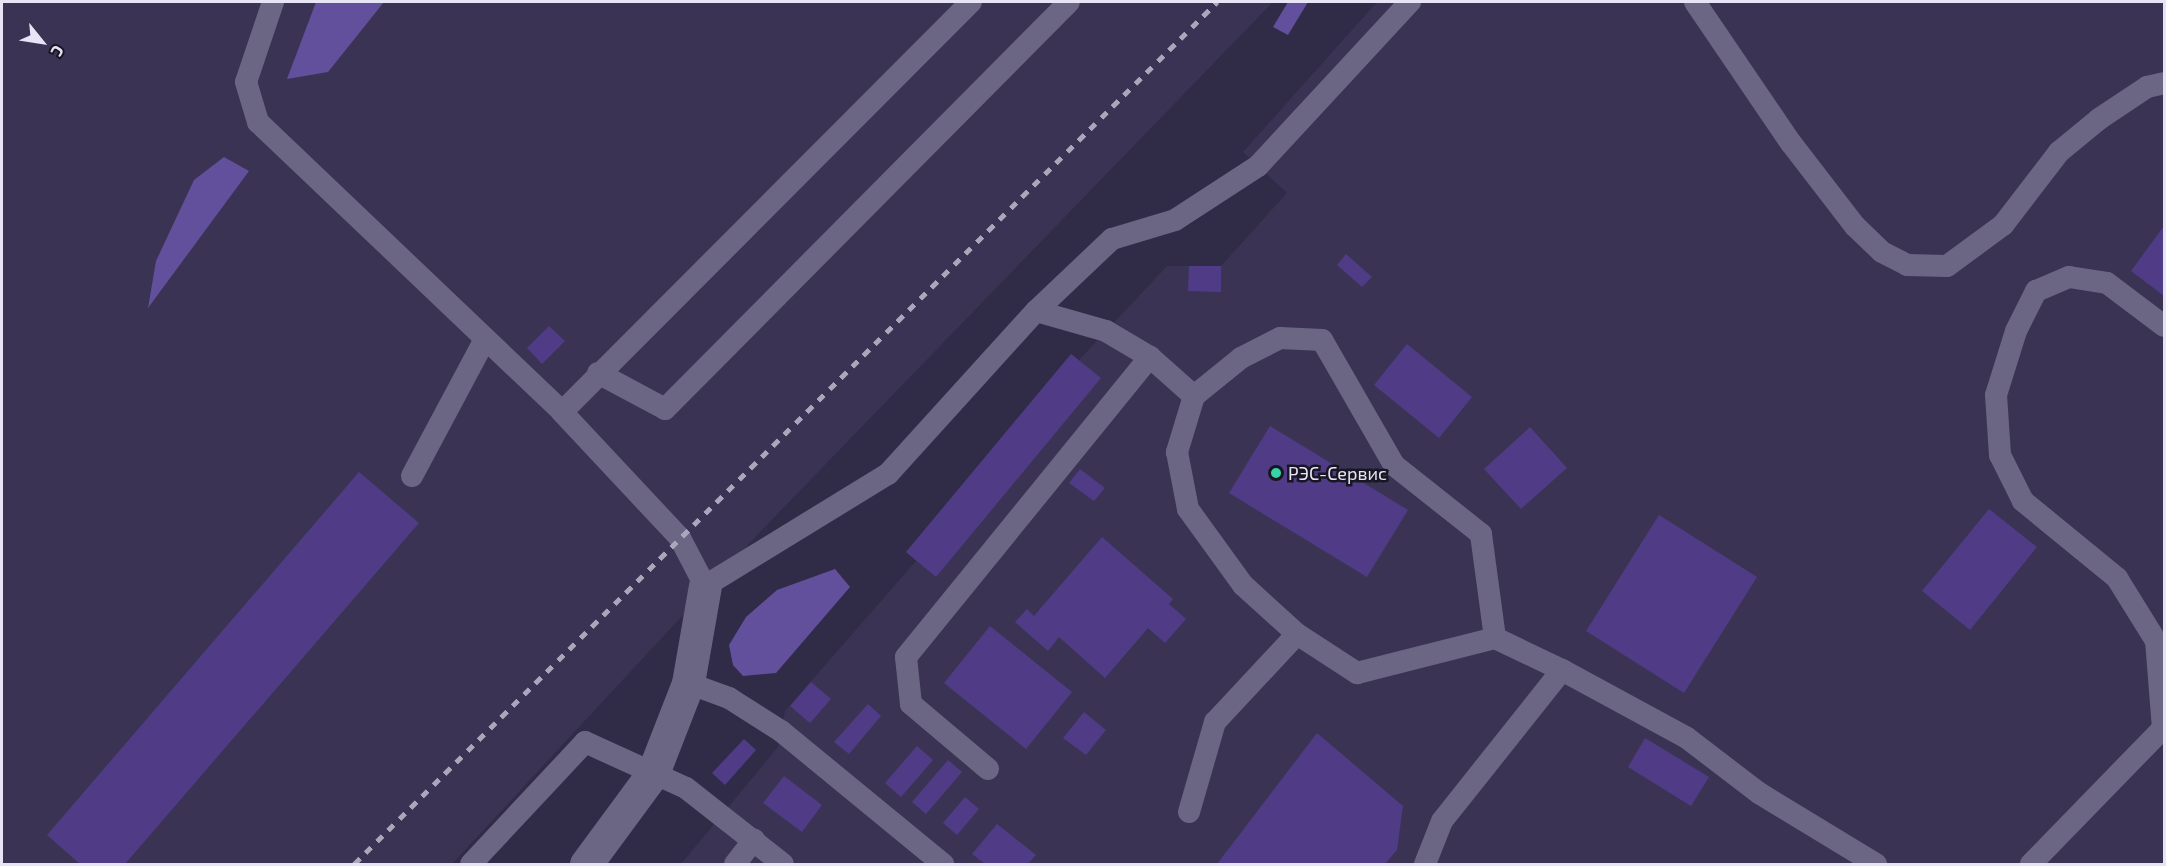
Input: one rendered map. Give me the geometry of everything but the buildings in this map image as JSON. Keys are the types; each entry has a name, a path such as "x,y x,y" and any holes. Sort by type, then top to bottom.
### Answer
{"street":[{"path":"586,864 653,773 688,683 705,586"}],"lane":[{"path":"273,2 246,82 258,122 562,412 680,538 705,586 888,474 1036,311 1112,239 1174,220 1258,166 1410,2"},
{"path":"562,412 598,373 971,2"},
{"path":"598,373 665,409 1069,2"},
{"path":"1695,2 1791,143 1855,226 1882,252 1907,265 1947,266 2003,225 2059,152 2098,119 2147,87 2164,83"},
{"path":"2031,864 2164,728 2156,641 2116,578 2023,501 2000,455 1996,395 2016,331 2036,291 2069,277 2107,283 2164,326"},
{"path":"1036,311 1106,332 1150,357 1194,396"},
{"path":"1495,638 1481,534 1394,465 1322,340 1280,338 1241,358 1194,396 1177,452 1188,509 1243,585 1297,634 1357,673 1495,638 1562,670 1687,738 1759,794 1876,864"},
{"path":"412,476 484,339"},
{"path":"987,769 911,704 906,657 1150,357"},
{"path":"1189,812 1215,722 1297,634"},
{"path":"1425,864 1442,821 1562,670"},
{"path":"688,683 729,698 781,731 943,864"},
{"path":"471,864 585,742 686,788 783,864"},
{"path":"735,864 754,840"}],"shaded area":[{"path":"2,2 1273,2 760,532 452,864 2,864"},
{"path":"316,2 384,2 328,72 287,79"},
{"path":"1288,2 1308,2 1288,35 1273,27"},
{"path":"1377,2 2164,2 2164,864 681,864 778,747 785,711 916,561 906,552 1071,354 1079,360 1167,266 1221,266 1287,193 1243,152"},
{"path":"224,157 249,171 148,308 156,261 194,180"},
{"path":"835,569 850,587 776,673 743,676 733,665 729,645 746,617 777,590"}],"railway":[{"path":"354,864 1217,2"}],"place":[{"name":"РЭС-Сервис","path":"1276,473"}]}
